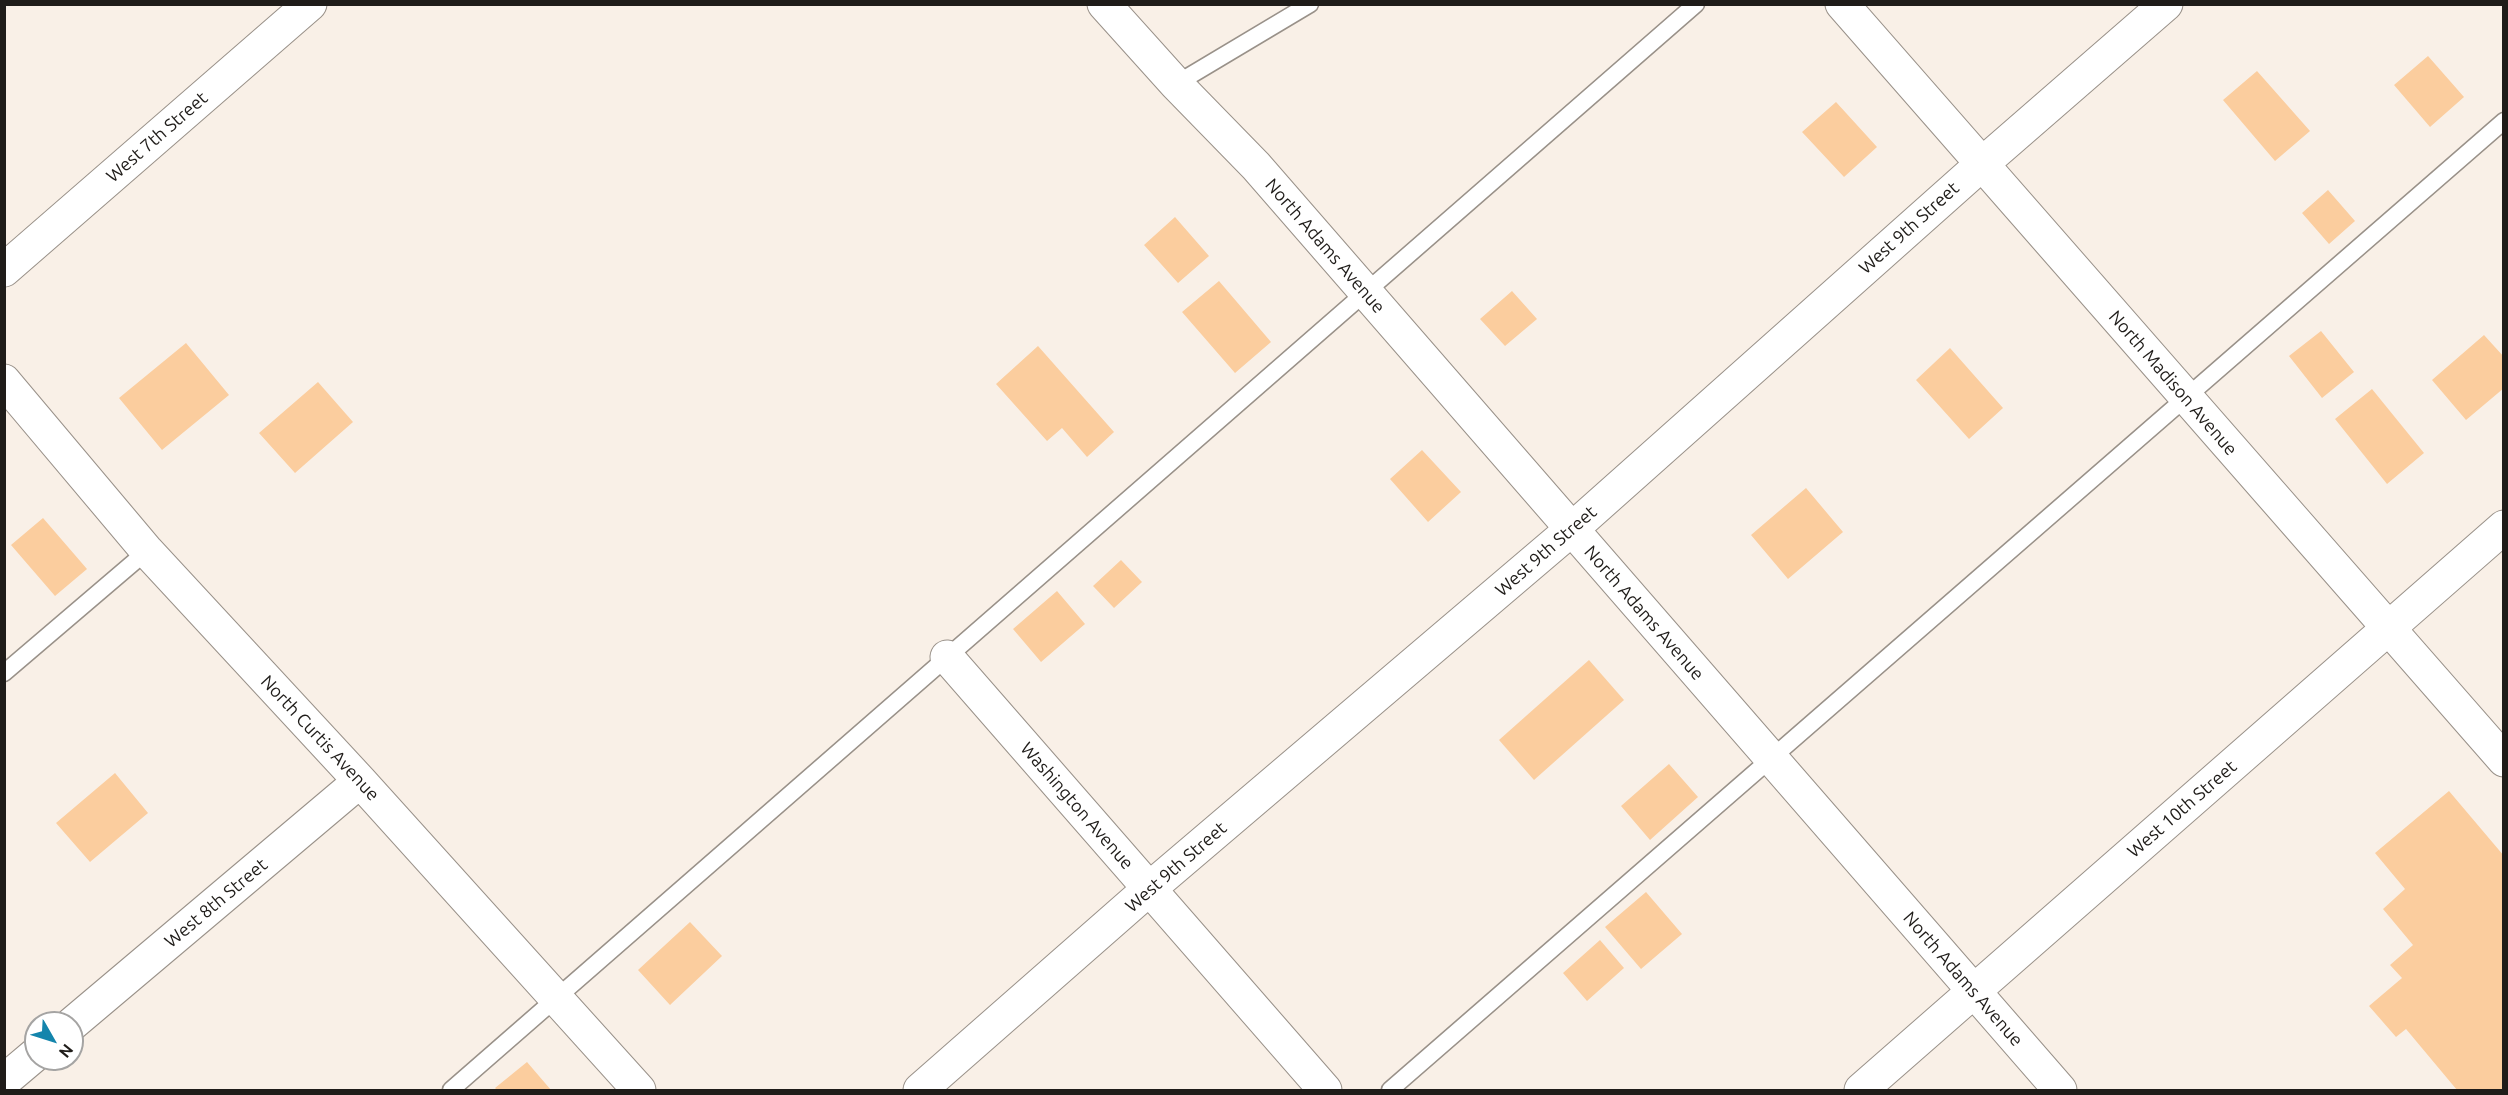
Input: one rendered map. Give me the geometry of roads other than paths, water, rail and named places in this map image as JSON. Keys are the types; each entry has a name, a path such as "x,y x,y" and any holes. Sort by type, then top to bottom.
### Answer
{"street":[{"name":"West 7th Street","path":"4,270 310,4"},
{"name":"North Adams Avenue","path":"1104,4 1176,84 1256,166 2060,1090"},
{"name":"North Madison Avenue","path":"1842,4 2504,760"},
{"name":"West 9th Street","path":"920,1090 1149,889 1572,529 1982,164 2166,4"},
{"name":"North Curtis Avenue","path":"4,381 147,551 360,781 639,1090"},
{"name":"West 10th Street","path":"1861,1090 2504,527"},
{"name":"Washington Avenue","path":"947,657 1325,1090"},
{"name":"West 8th Street","path":"84,1014 360,781"},
{"path":"4,1081 24,1064"}],"lane":[{"path":"1176,84 1310,4"},
{"path":"451,1090 1696,4"},
{"path":"1390,1090 2504,121"},
{"path":"4,673 147,551"}]}
